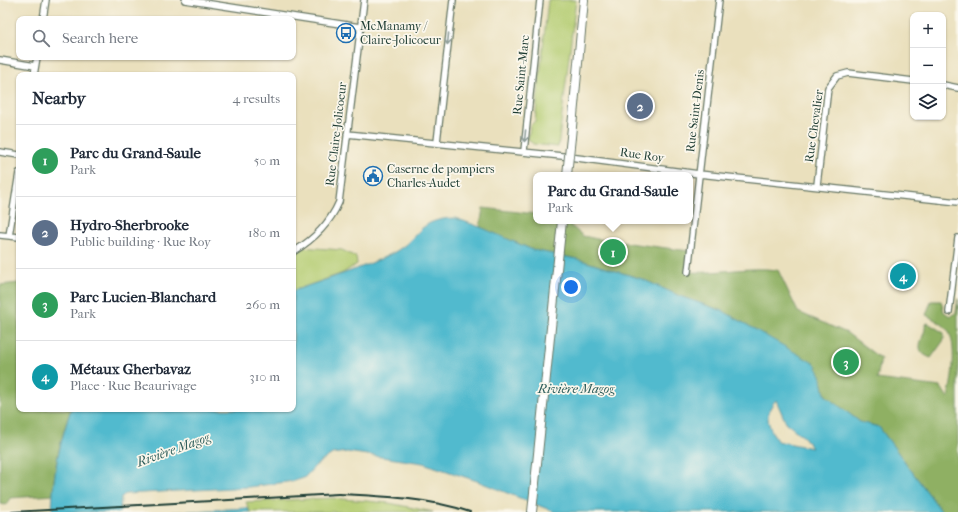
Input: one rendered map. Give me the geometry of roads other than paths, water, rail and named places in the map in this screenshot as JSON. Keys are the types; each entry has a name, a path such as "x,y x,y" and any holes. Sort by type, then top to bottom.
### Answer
{"main road":[{"path":"567,172 584,0"},
{"path":"532,512 562,224"}],"street":[{"path":"43,16 46,0"},
{"path":"185,0 285,16"},
{"name":"Rue Claire-Jolicoeur","path":"296,250 321,230 334,214 339,202 364,0"},
{"path":"436,142 453,0"},
{"name":"Rue Saint-Marc","path":"524,151 540,0"},
{"name":"Rue Saint-Denis","path":"688,272 719,0"},
{"path":"296,18 360,28"},
{"path":"0,60 36,66"},
{"path":"35,72 37,60"},
{"name":"Rue Chevalier","path":"817,185 828,88 837,76 848,73 910,81"},
{"path":"946,85 958,88"},
{"name":"Rue Roy","path":"347,134 524,151 684,172"},
{"path":"0,152 16,155"},
{"name":"Rue Roy","path":"693,173 817,185 958,202"},
{"path":"9,236 16,191"},
{"path":"0,235 16,237"},
{"path":"949,312 958,238"}],"water":[{"name":"Rivière Magog","path":"455,218 533,250 577,259 642,279 682,297 723,311 815,364 821,375 825,395 860,422 879,427 942,512 555,512 477,481 423,463 347,452 332,454 315,466 304,478 294,481 249,487 125,494 121,498 120,512 52,512 57,460 70,412 296,412 296,290 381,259 402,247 420,230 433,222 442,219","holes":["776,400 786,423 805,438 812,448 777,441 768,420 769,411"]},
{"path":"247,508 250,512 171,512"}],"railway":[{"path":"12,512 338,494 388,497 421,501 454,507 470,512"}],"place":[{"name":"McManamy / Claire-Jolicoeur","path":"346,33"},
{"name":"Hydro-Sherbrooke","path":"640,106"},
{"name":"Caserne de pompiers Charles-Audet","path":"373,176"},
{"name":"Parc du Grand-Saule","path":"613,252"},
{"name":"Métaux Gherbavaz","path":"903,276"},
{"name":"Parc Lucien-Blanchard","path":"846,362"}]}
